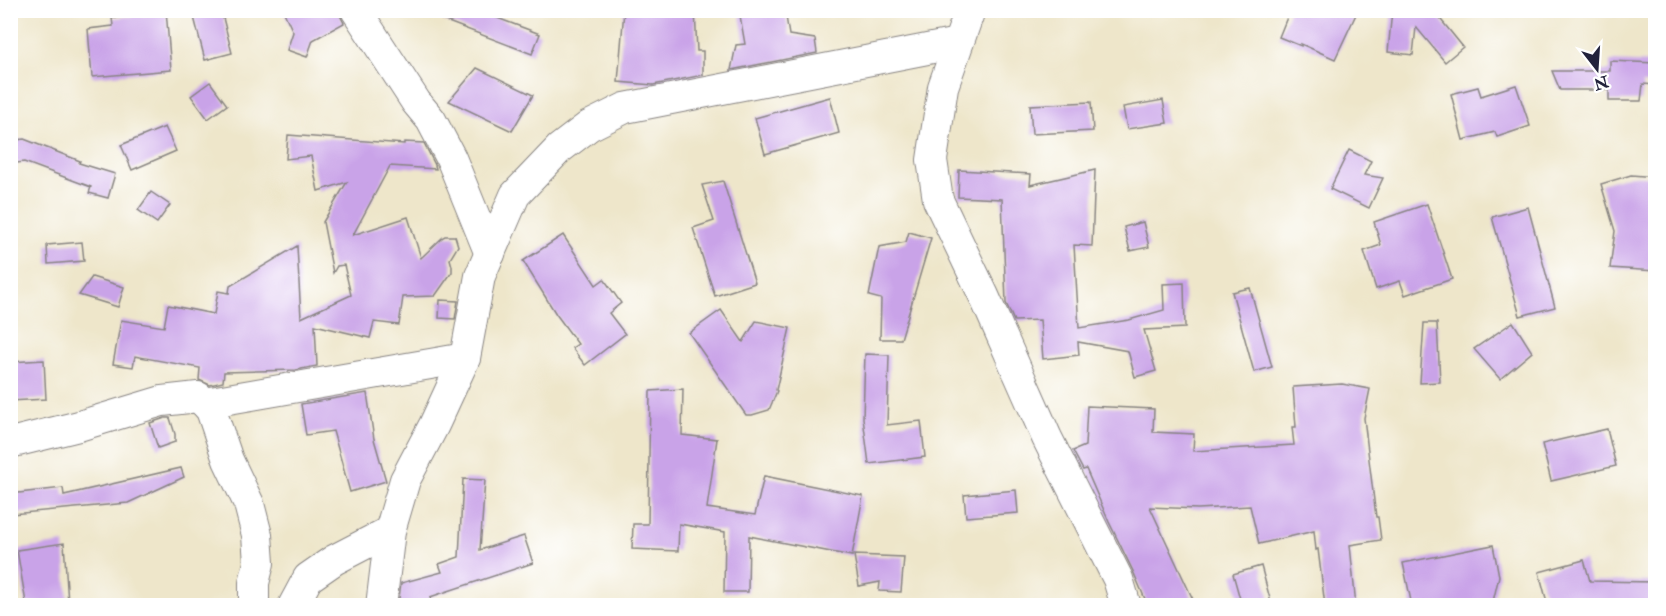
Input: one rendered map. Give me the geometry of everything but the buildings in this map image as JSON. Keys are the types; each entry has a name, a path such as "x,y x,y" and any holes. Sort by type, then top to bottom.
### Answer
{"street":[{"path":"356,10 416,102 431,120 451,158 490,254"},
{"path":"970,10 944,87 932,160 938,200 984,296 1047,438 1118,579 1126,606"},
{"path":"381,606 390,531 405,480 465,358 480,276 515,195 559,149 589,126 625,108 958,44"},
{"path":"205,403 465,358"},
{"path":"10,443 79,426 162,401 198,398 211,410 228,460 249,504 256,535 259,564 254,583 254,606"},
{"path":"293,606 308,578 334,560 390,531"}]}
